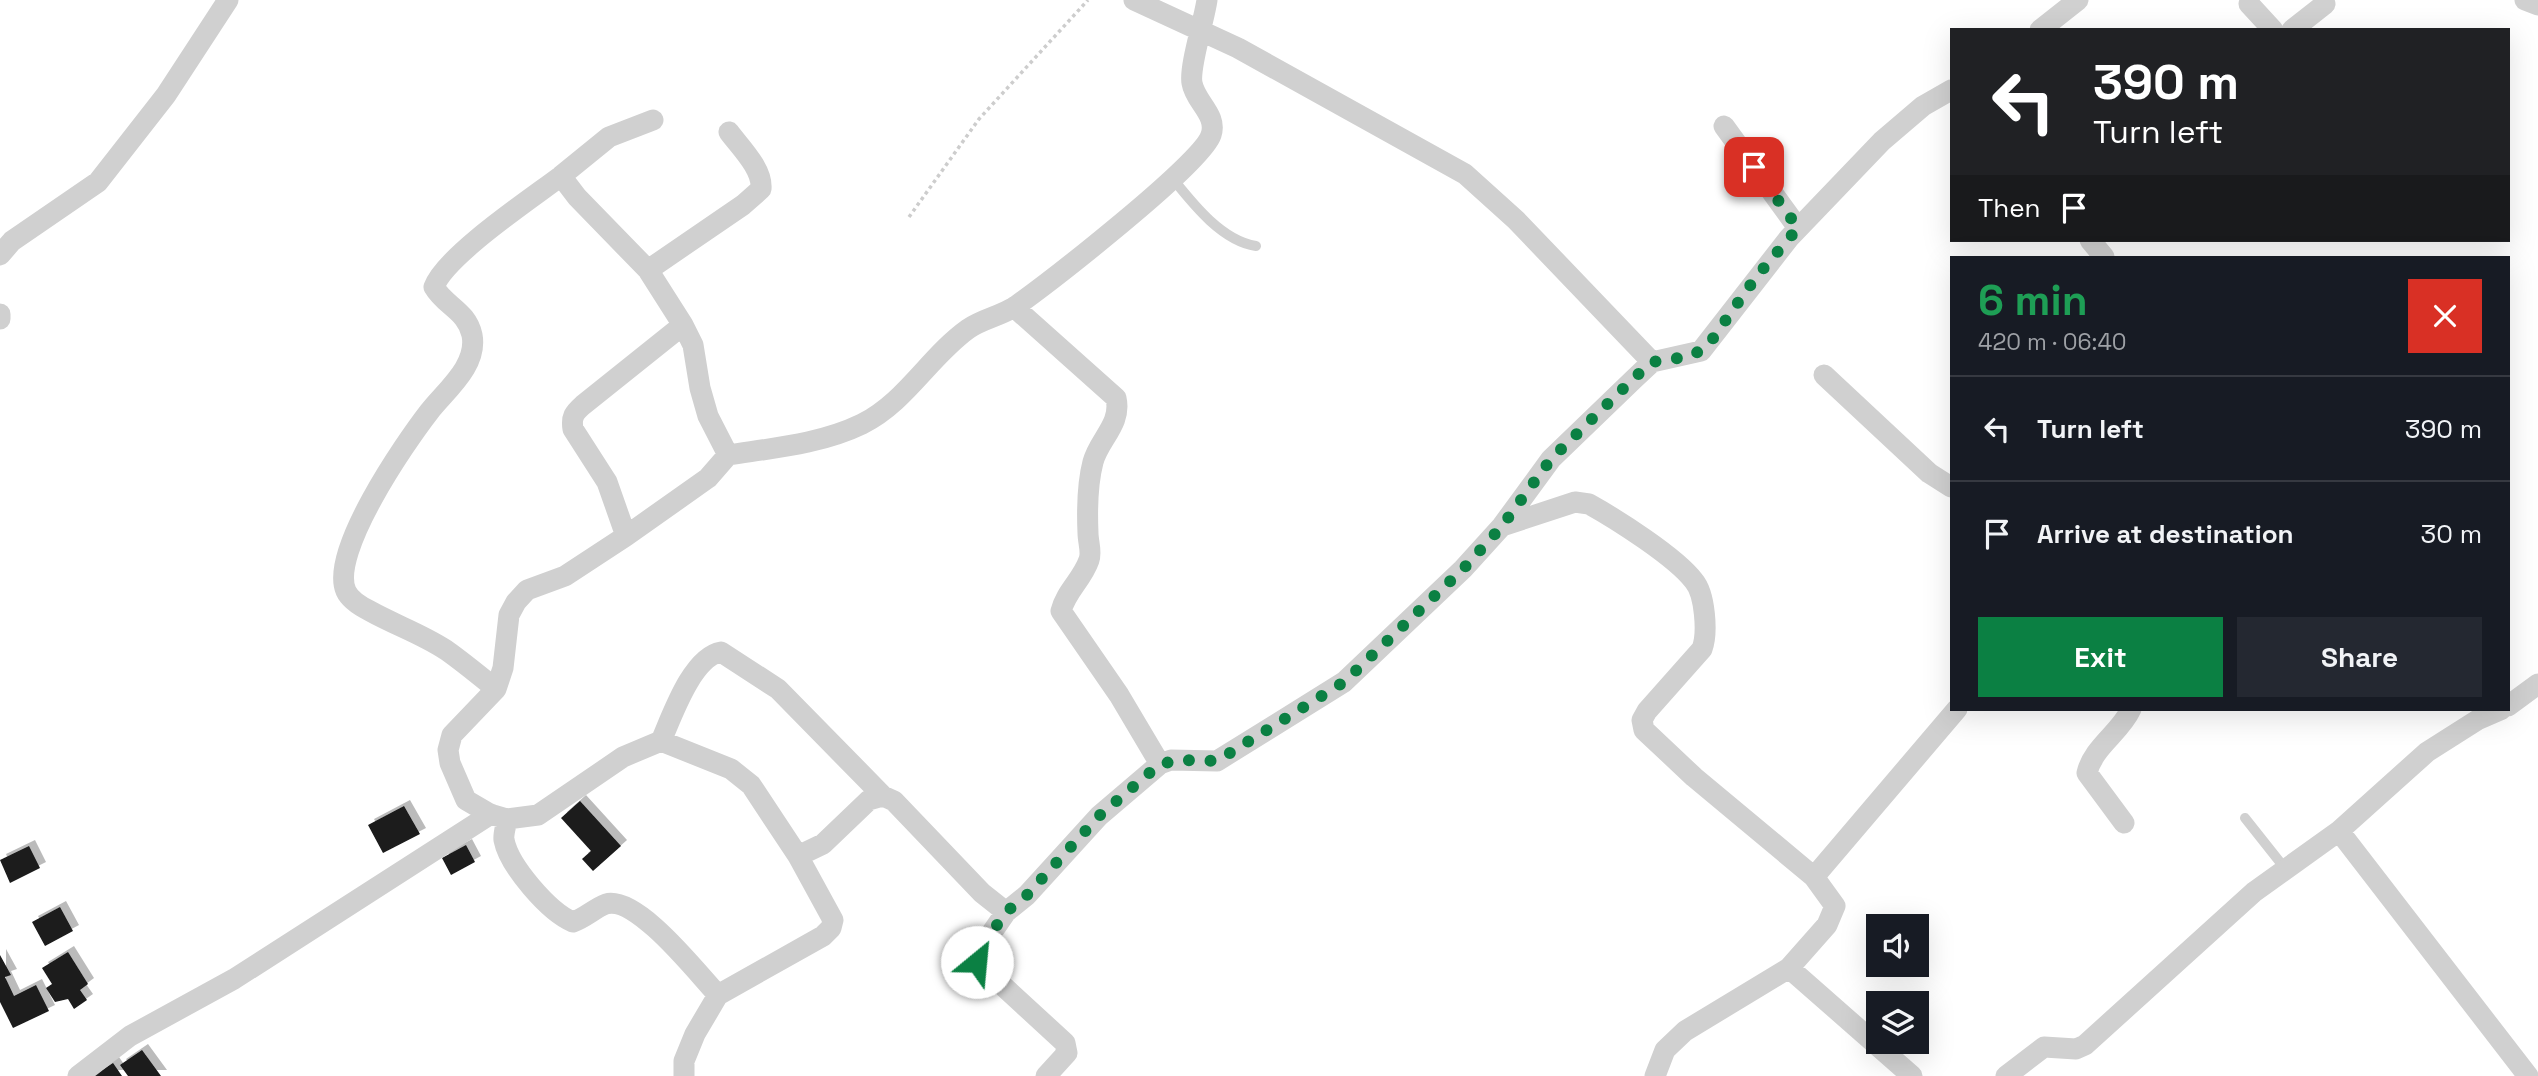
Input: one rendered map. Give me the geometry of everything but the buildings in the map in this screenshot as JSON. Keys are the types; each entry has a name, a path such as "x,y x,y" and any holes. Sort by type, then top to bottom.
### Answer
{"street":[{"path":"0,255 12,241 98,181 166,95 228,0"},
{"path":"1134,0 1203,30 1465,174 1516,220 1652,362"},
{"path":"499,817 466,800 450,763 448,750 452,735 496,689 503,668 509,615 516,602 527,590 565,576 626,536 708,478 728,455 833,436 863,423 894,404 946,347 971,327 1014,307 1173,179 1211,136 1213,121 1192,84 1191,68 1203,30 1207,0"},
{"path":"2043,28 2078,0"},
{"path":"2525,0 2538,5"},
{"path":"2249,1 2271,28"},
{"path":"2295,28 2325,4"},
{"path":"1046,1076 1067,1054 1065,1043 977,962 977,954 1006,912 1027,895 1099,816 1160,764 1182,760 1217,761 1344,682 1463,569 1502,526 1551,459 1652,362 1701,351 1756,277 1798,228 1882,141 1923,106 1950,91"},
{"path":"496,689 446,650 358,605 346,591 344,565 357,526 387,473 430,411 463,370 472,352 472,336 465,318 438,294 433,287 436,279 470,247 609,137 653,120"},
{"path":"1724,127 1798,228"},
{"path":"648,270 743,205 761,188 762,181 756,170 729,132"},
{"path":"561,176 577,197 648,270 682,325 693,345 699,388 708,416 728,455"},
{"path":"2092,242 2103,256"},
{"path":"1014,307 1116,398 1119,409 1094,460 1089,486 1091,556 1082,578 1065,595 1061,611 1119,695 1160,764"},
{"path":"626,536 612,492 573,429 574,413 682,325"},
{"path":"1824,375 1928,474 1950,485"},
{"path":"1502,526 1575,502 1589,504 1678,564 1696,582 1706,637 1702,649 1647,711 1642,720 1644,730 1704,786 1814,877 1835,906 1833,916 1789,968 1685,1031 1665,1050 1655,1076"},
{"path":"78,1076 130,1037 234,979 499,817 538,814 623,757 661,741 682,693 707,657 721,652 778,689 883,796 894,801 982,892 1006,912"},
{"path":"2510,705 2538,684"},
{"path":"1814,877 1955,711"},
{"path":"2124,823 2087,773 2090,761 2130,711"},
{"path":"2006,1076 2044,1047 2076,1049 2085,1045 2254,892 2287,871 2339,831 2427,752 2478,714"},
{"path":"661,741 731,769 751,785 798,856 833,920 831,928 823,936 718,995 695,1034 684,1061 684,1076"},
{"path":"798,856 823,844 869,800 883,796"},
{"path":"499,817 509,855 544,902 563,918 573,922 607,904 621,904 643,915 718,995"},
{"path":"2339,831 2528,1076"},
{"path":"1789,968 1912,1076"}],"lane":[{"path":"1173,179 1191,201 1226,232 1244,244 1256,246"},
{"path":"2245,818 2287,871"}],"path":[{"path":"909,218 979,119 1088,0"}],"route":[{"path":"977,962 977,954 1006,912 1027,895 1099,816 1160,764 1171,760 1217,761 1344,682 1463,569 1502,526 1551,459 1633,379 1652,362 1692,356 1709,344 1756,277 1798,228 1754,167"}]}
